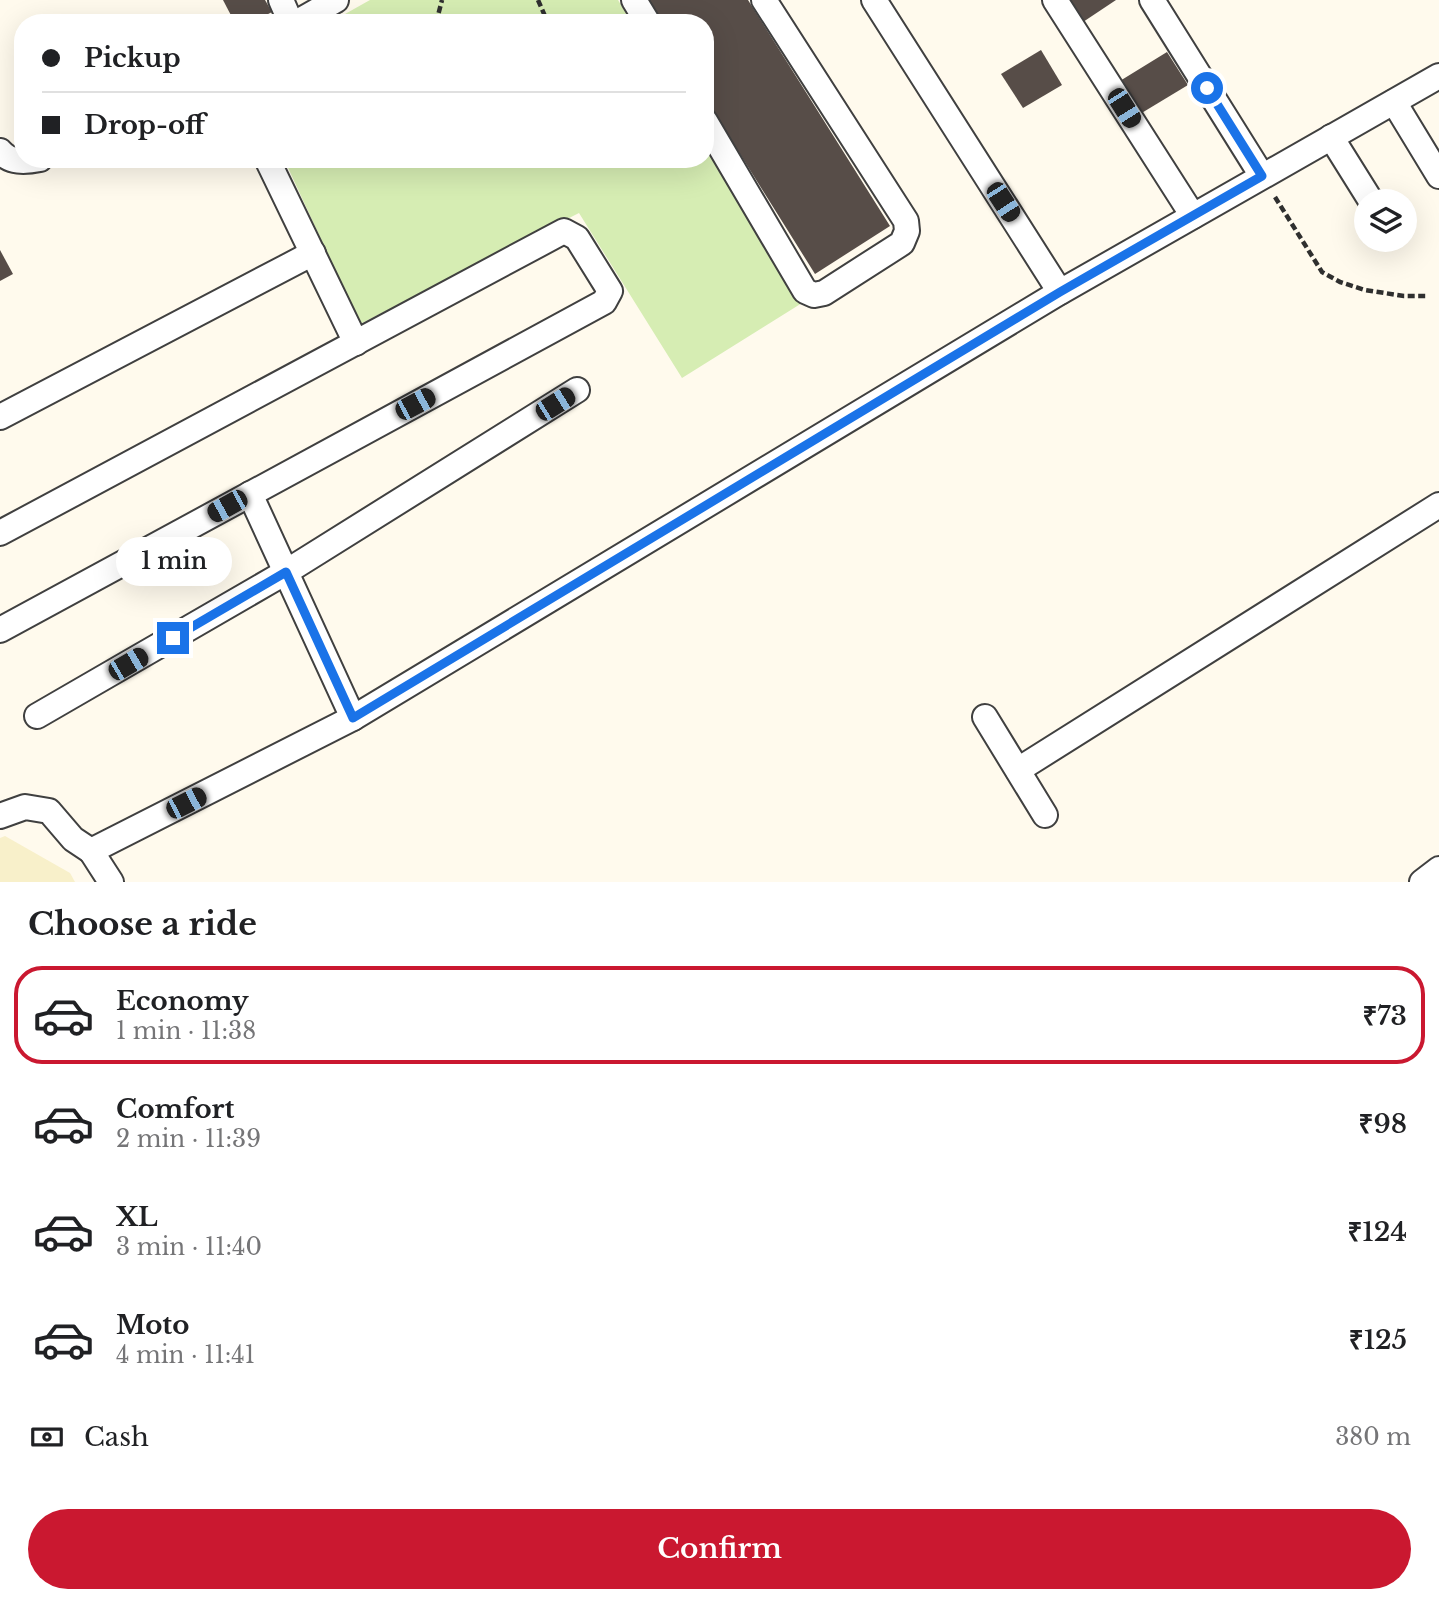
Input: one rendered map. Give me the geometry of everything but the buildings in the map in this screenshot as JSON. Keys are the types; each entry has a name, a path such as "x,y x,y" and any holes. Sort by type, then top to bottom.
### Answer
{"street":[{"path":"281,0 299,14"},
{"path":"302,14 336,0"},
{"path":"714,136 804,291 814,295 824,293 902,243 907,232 906,221 764,0"},
{"path":"874,0 1060,292"},
{"path":"1055,0 1193,216"},
{"path":"1152,0 1262,176"},
{"path":"91,851 353,718 1060,292 1439,76"},
{"path":"1394,102 1439,176"},
{"path":"1331,137 1364,189"},
{"path":"0,150 6,158 14,160"},
{"path":"271,168 356,343"},
{"path":"0,533 565,231 576,237 610,291 604,302 0,631"},
{"path":"0,417 313,253"},
{"path":"37,716 286,572 577,390"},
{"path":"250,494 353,718"},
{"path":"1017,770 1439,505"},
{"path":"985,718 1045,815"},
{"path":"0,816 25,807 49,811 73,839 91,851 111,882"},
{"path":"1422,882 1439,869"}],"path":[{"path":"1262,176 1322,272 1340,282 1365,290 1404,296 1428,296"}],"shaded area":[{"path":"5,836 70,873 75,882 0,882 0,838"}],"green space":[{"path":"370,0 618,0 627,14 345,14"},
{"path":"714,159 802,303 682,378 579,213 360,324 288,168 714,168"}],"route":[{"path":"173,638 286,572 353,718 1060,292 1262,176 1207,88"}]}
